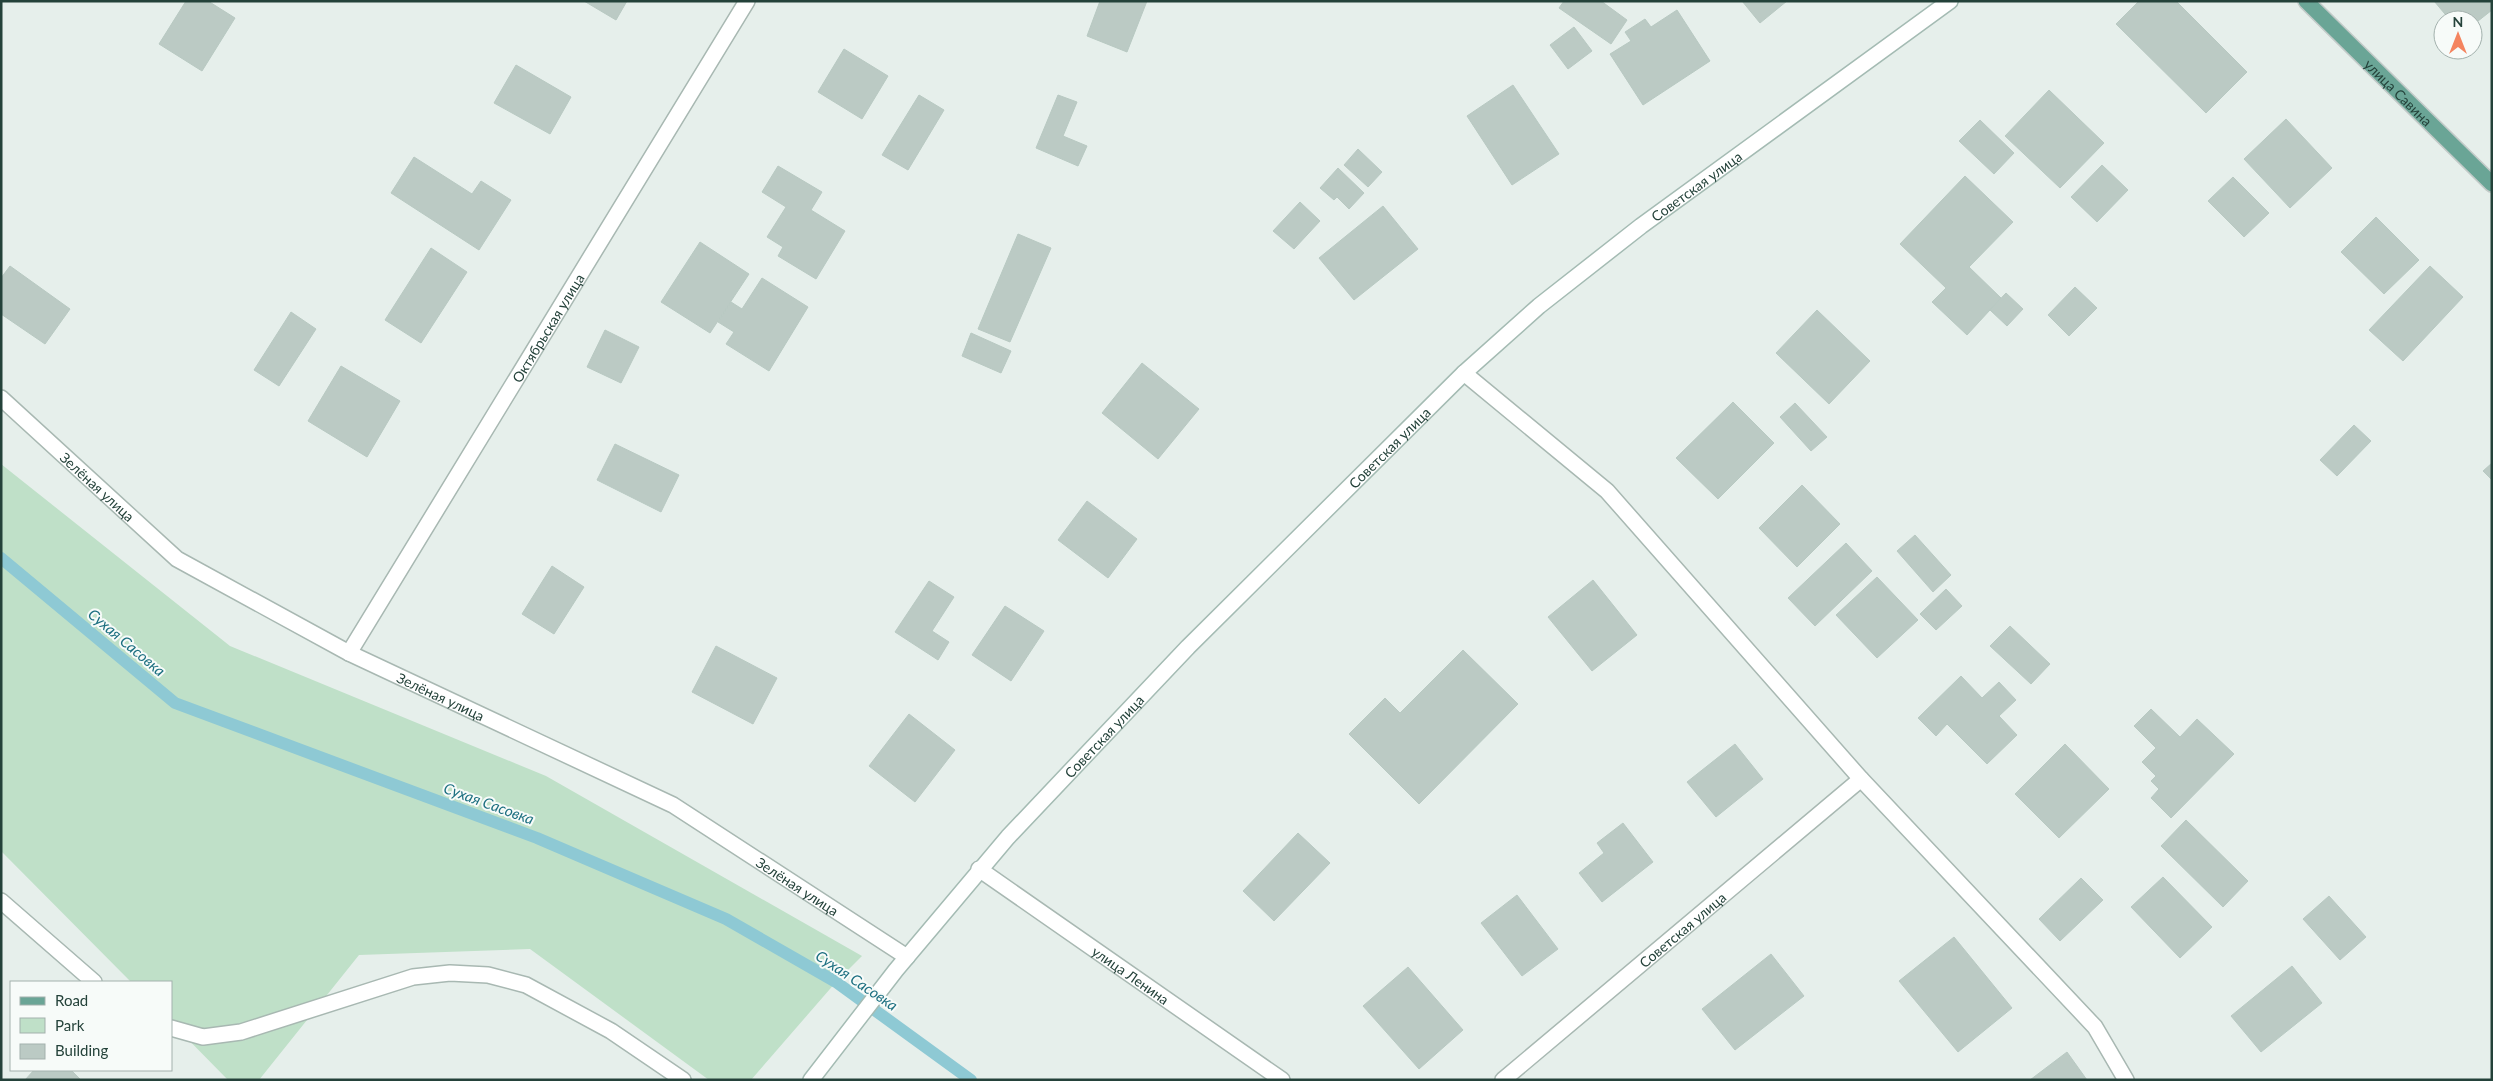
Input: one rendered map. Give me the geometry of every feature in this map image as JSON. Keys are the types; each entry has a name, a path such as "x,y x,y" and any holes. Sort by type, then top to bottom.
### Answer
{"main road":[{"name":"улица Савина","path":"2306,1 2492,184"}],"street":[{"name":"Октябрьская улица","path":"349,653 747,1"},
{"name":"Советская улица","path":"811,1080 896,970 979,869 1188,647 1464,373 1539,306 1641,226 1950,1"},
{"path":"1464,373 1607,491 1861,779 2095,1027 2126,1080"},
{"name":"Зелёная улица","path":"1,398 178,559 349,653 673,804 907,957"},
{"name":"Советская улица","path":"1503,1080 1861,779"},
{"name":"улица Ленина","path":"979,869 1282,1080"},
{"path":"1,901 93,981"},
{"path":"172,1028 203,1037 242,1032 413,977 450,973 488,976 535,990 611,1031 683,1080"}],"green space":[{"path":"1,464 230,646 546,776 862,956 836,982 751,1080 709,1080 530,949 359,955 259,1080 228,1080 172,1023 172,981 130,981 1,851"}],"building":[{"path":"186,1 208,1 235,18 202,71 159,44"},
{"path":"584,1 627,1 616,20"},
{"path":"1100,1 1147,1 1127,52 1087,36"},
{"path":"1564,1 1601,1 1627,20 1611,44 1559,8"},
{"path":"1742,1 1787,1 1760,23"},
{"path":"2139,1 2176,1 2247,72 2206,113 2116,24"},
{"path":"2434,1 2492,1 2492,10 2483,17 2483,10 2442,10"},
{"path":"1677,10 1710,61 1643,105 1610,54 1631,41 1625,32 1645,19 1651,27"},
{"path":"1574,27 1592,51 1568,69 1550,45"},
{"path":"844,49 888,76 862,119 818,92"},
{"path":"516,65 571,97 550,134 494,103"},
{"path":"1513,85 1559,154 1512,185 1467,116"},
{"path":"2049,90 2104,143 2060,188 2005,136"},
{"path":"919,95 944,110 908,170 882,155"},
{"path":"1058,95 1077,102 1063,136 1087,146 1078,166 1036,148"},
{"path":"2286,119 2332,168 2290,208 2244,159"},
{"path":"1980,120 2014,153 1994,174 1959,141"},
{"path":"1358,149 1382,172 1368,187 1344,165"},
{"path":"414,157 472,194 481,181 511,200 479,250 391,193"},
{"path":"2102,165 2128,190 2097,222 2071,197"},
{"path":"778,166 822,192 811,210 845,231 816,279 778,256 783,247 767,237 786,207 762,192"},
{"path":"1338,168 1364,193 1349,209 1337,197 1334,200 1320,188"},
{"path":"1965,176 2013,222 1969,267 2001,298 1967,335 1932,302 1946,288 1900,244"},
{"path":"2233,177 2269,213 2244,237 2208,201"},
{"path":"1300,202 1320,221 1294,249 1273,231"},
{"path":"1383,206 1418,249 1354,300 1319,258"},
{"path":"2376,217 2419,260 2384,294 2341,252"},
{"path":"1018,234 1051,248 1010,342 978,329"},
{"path":"700,242 749,274 710,333 661,302"},
{"path":"431,248 467,272 421,343 385,320"},
{"path":"10,266 70,309 45,344 1,314 1,278"},
{"path":"2430,266 2463,297 2403,361 2369,330"},
{"path":"762,278 808,307 769,371 726,344 734,332 718,322 731,302 742,309"},
{"path":"2075,287 2097,308 2069,336 2048,315"},
{"path":"2006,293 2023,309 2007,326 1990,310"},
{"path":"1817,310 1870,361 1829,404 1776,353"},
{"path":"291,312 316,329 279,386 254,370"},
{"path":"605,330 639,347 621,383 587,367"},
{"path":"971,333 1011,351 1001,373 962,356"},
{"path":"1142,363 1199,409 1158,459 1102,413"},
{"path":"341,366 400,401 367,457 308,421"},
{"path":"1733,402 1774,443 1718,499 1676,458"},
{"path":"1795,403 1827,437 1811,451 1780,417"},
{"path":"2354,425 2371,441 2337,476 2320,460"},
{"path":"615,444 679,475 661,512 597,480"},
{"path":"2492,463 2492,480 2483,471"},
{"path":"1802,485 1840,524 1797,567 1759,528"},
{"path":"1087,501 1137,539 1108,578 1058,540"},
{"path":"1915,535 1951,575 1933,592 1897,551"},
{"path":"1846,543 1872,571 1815,626 1788,598"},
{"path":"552,566 584,587 554,634 522,614"},
{"path":"1877,577 1918,620 1877,658 1836,615"},
{"path":"1593,580 1637,635 1592,671 1548,617"},
{"path":"929,581 954,597 932,631 949,642 938,660 895,632"},
{"path":"1946,589 1962,606 1936,630 1920,614"},
{"path":"1005,606 1044,631 1011,681 972,655"},
{"path":"2010,626 2050,664 2031,684 1990,646"},
{"path":"716,646 777,678 753,724 692,692"},
{"path":"1463,650 1518,704 1419,804 1349,734 1385,698 1400,713"},
{"path":"1961,676 1982,698 1999,682 2016,700 1999,716 2017,735 1987,764 1947,724 1936,736 1918,718"},
{"path":"2151,709 2180,737 2197,719 2234,754 2171,818 2151,798 2159,789 2151,781 2156,776 2142,762 2156,748 2134,726"},
{"path":"909,714 955,750 915,802 869,766"},
{"path":"1735,744 1763,779 1716,817 1687,782"},
{"path":"2065,744 2109,789 2059,838 2015,794"},
{"path":"2186,820 2248,881 2223,907 2161,846"},
{"path":"1623,823 1653,862 1602,902 1579,873 1604,853 1597,843"},
{"path":"1298,833 1330,863 1274,921 1243,891"},
{"path":"2163,877 2212,927 2180,958 2131,907"},
{"path":"2081,878 2103,900 2060,941 2039,919"},
{"path":"1517,895 1558,949 1522,976 1481,923"},
{"path":"2329,896 2366,937 2340,960 2303,919"},
{"path":"1954,937 2012,1008 1958,1052 1899,981"},
{"path":"1771,954 1804,996 1735,1050 1702,1009"},
{"path":"2292,966 2322,1003 2261,1052 2231,1016"},
{"path":"1408,967 1463,1030 1419,1069 1363,1006"},
{"path":"2067,1052 2087,1080 2030,1080"},
{"path":"33,1071 72,1071 81,1080 25,1080"}],"waterway":[{"name":"Сухая Сасовка","path":"1,558 175,703 537,838 726,919 836,982 971,1080"}]}
